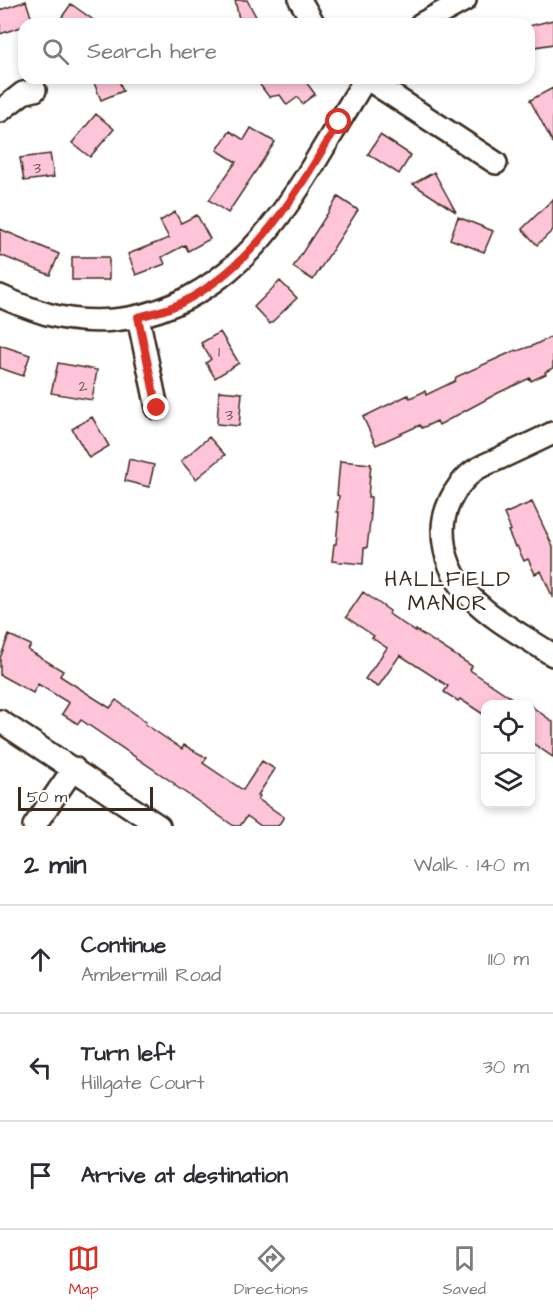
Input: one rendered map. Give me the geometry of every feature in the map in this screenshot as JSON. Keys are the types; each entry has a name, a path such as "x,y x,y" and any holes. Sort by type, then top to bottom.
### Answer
{"street":[{"path":"300,0 310,18"},
{"path":"432,18 465,0"},
{"path":"0,296 48,314 76,320 103,321 138,317 183,302 204,290 247,254 278,217 307,177 362,84"},
{"path":"375,84 496,163"},
{"path":"0,111 17,96 35,90"},
{"path":"138,317 157,408"},
{"path":"553,434 471,473 448,504 443,520 443,535 448,565 456,582 466,594 481,607 553,655"},
{"path":"0,721 159,826"},
{"path":"34,826 74,768"}],"building":[{"path":"235,0 247,0 257,18 239,18"},
{"path":"26,1 31,18 18,18 18,28 0,34 0,10"},
{"path":"71,4 91,18 61,18"},
{"path":"553,20 553,44 535,47 535,24"},
{"path":"94,84 120,84 123,91 101,100"},
{"path":"259,84 308,84 315,94 302,104 298,97 287,105 280,95 269,97"},
{"path":"553,88 553,143 530,100"},
{"path":"96,114 114,129 90,157 72,143"},
{"path":"251,128 275,142 228,213 209,200 236,162 217,150 230,131 244,140"},
{"path":"380,135 411,155 399,174 368,154"},
{"path":"50,154 54,177 24,181 20,158"},
{"path":"434,172 456,212 413,184"},
{"path":"338,197 358,210 313,280 293,267"},
{"path":"553,199 553,230 537,245 522,229"},
{"path":"175,212 181,223 197,215 210,239 188,251 185,245 162,257 165,264 136,275 128,254 169,238 160,221"},
{"path":"458,217 493,231 484,252 450,239"},
{"path":"0,229 59,254 50,275 0,255"},
{"path":"72,257 109,257 109,280 72,280"},
{"path":"280,281 297,298 270,324 254,307"},
{"path":"220,332 239,363 215,378 206,363 211,359 201,343"},
{"path":"553,336 553,368 545,372 546,374 531,381 530,378 498,393 439,425 437,421 422,428 420,425 376,445 363,417 408,395 410,398 425,391 426,395 455,381 456,377"},
{"path":"0,345 30,355 23,376 0,368"},
{"path":"58,363 97,370 92,400 51,393"},
{"path":"219,391 242,393 239,426 217,424"},
{"path":"92,417 109,446 89,458 72,429"},
{"path":"209,437 225,455 196,479 181,461"},
{"path":"129,459 154,465 149,487 125,481"},
{"path":"340,461 371,464 368,497 371,497 371,514 363,564 332,561 339,512 337,512 339,496 337,495"},
{"path":"532,502 553,547 553,598 541,571 535,574 528,559 524,561 517,546 515,547 504,514"},
{"path":"363,592 390,611 389,614 472,666 470,670 515,700 481,700 481,713 444,692 448,686 400,655 378,687 365,679 387,648 346,617"},
{"path":"9,635 31,645 28,650 63,671 60,676 110,708 116,700 146,722 145,724 182,749 184,745 207,758 203,763 243,790 262,761 275,769 258,795 260,796 258,799 284,817 278,826 261,826 247,816 240,826 234,826 81,720 78,724 62,714 69,703 38,684 33,693 0,675 0,658"},
{"path":"535,709 553,722 553,757 535,745"}],"district":[{"name":"HALLFIELD MANOR","path":"448,591"}],"route":[{"path":"157,408 138,317 166,309 204,290 247,254 307,177 339,122"}]}
